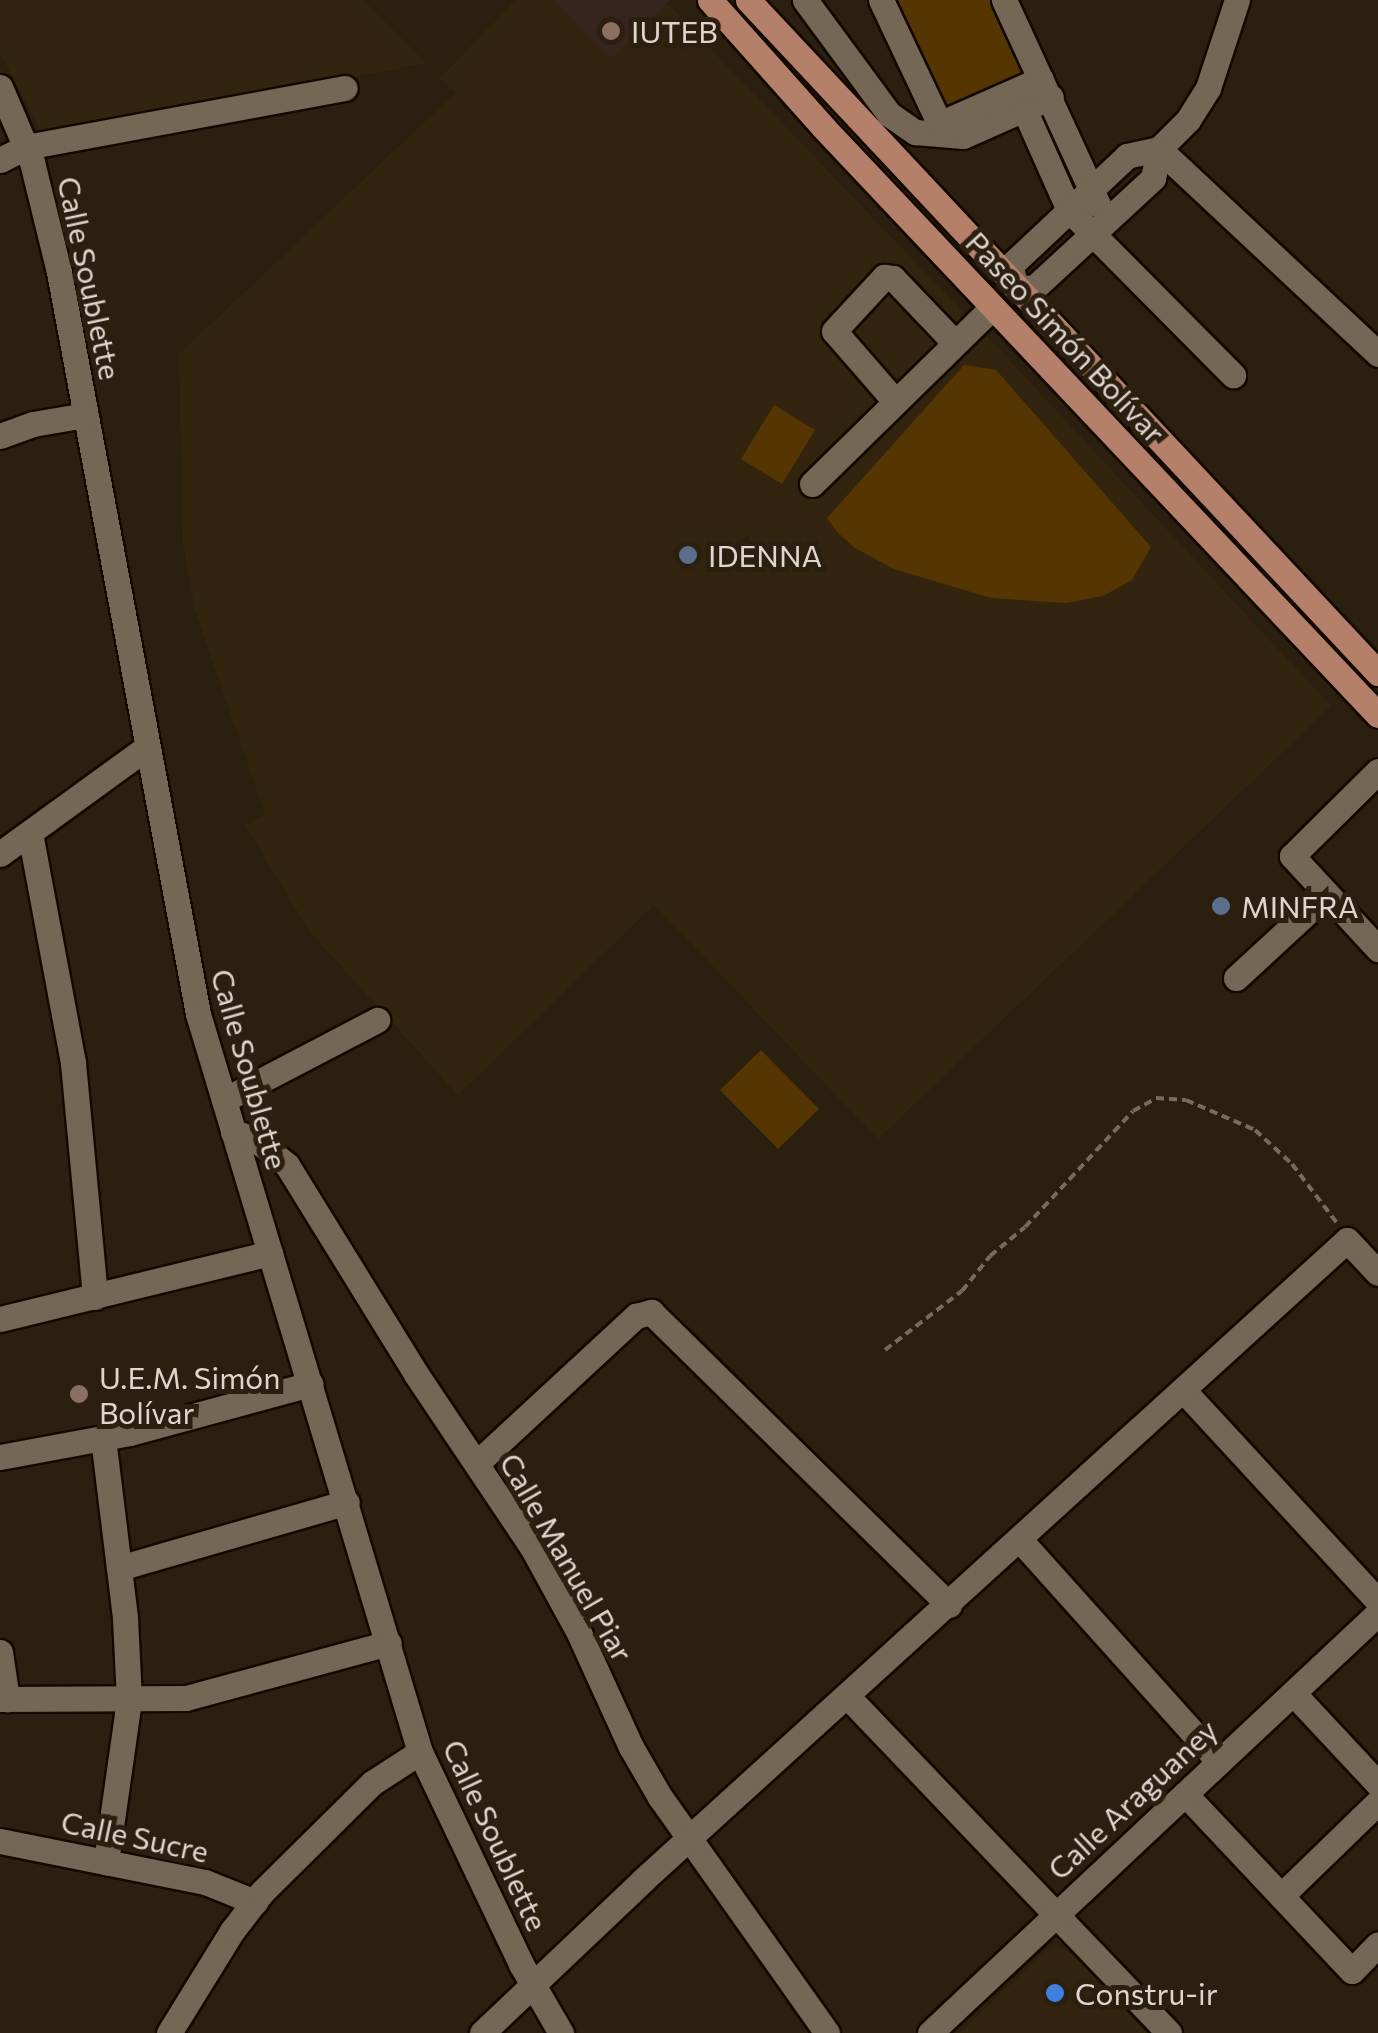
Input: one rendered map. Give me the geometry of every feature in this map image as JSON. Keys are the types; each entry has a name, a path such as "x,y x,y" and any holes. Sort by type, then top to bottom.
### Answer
{"main road":[{"name":"Paseo Simón Bolívar","path":"710,0 1378,716"},
{"name":"Paseo Simón Bolívar","path":"748,0 1378,673"},
{"path":"993,307 1014,287"}],"street":[{"path":"805,0 896,122 921,134 944,132 963,136 1024,109 1046,88"},
{"path":"881,0 944,132"},
{"path":"1004,0 1092,189 1099,227"},
{"path":"1159,149 1127,156 1010,264 1014,287 1034,288 1153,178 1159,149 1200,104 1237,0"},
{"name":"Calle Soublette","path":"0,86 26,146 59,272 182,946 224,1100 420,1752 532,1983 562,2033"},
{"path":"0,160 26,146 345,88"},
{"path":"944,132 953,118 1046,88"},
{"path":"1024,109 1069,210 1099,227 1233,376"},
{"path":"1159,149 1378,354"},
{"path":"894,400 834,331 884,277 894,278 955,343"},
{"path":"812,484 993,307"},
{"path":"0,436 33,424 86,415"},
{"path":"0,854 146,748"},
{"path":"1378,771 1292,856 1378,949"},
{"path":"30,833 73,1063 95,1297"},
{"path":"1236,978 1326,894"},
{"path":"224,1100 377,1020"},
{"name":"Calle Manuel Piar","path":"234,1132 255,1139 286,1165 416,1374 532,1547 579,1633 631,1747 688,1839 827,2033"},
{"path":"482,2033 688,1839 1347,1240 1378,1273"},
{"path":"0,1319 270,1253"},
{"path":"477,1463 636,1316 652,1312 949,1605"},
{"path":"0,1457 103,1438 310,1384"},
{"path":"1183,1390 1378,1601"},
{"path":"103,1438 119,1568 129,1700 106,1862"},
{"path":"119,1568 346,1502"},
{"path":"1020,1540 1219,1762"},
{"name":"Calle Araguaney","path":"931,2033 1378,1613"},
{"path":"0,1652 3,1699 129,1700 202,1695 389,1642"},
{"path":"1293,1693 1378,1784"},
{"path":"847,1696 1169,2033"},
{"path":"169,2033 255,1902 372,1783 420,1752"},
{"path":"1185,1794 1352,1971 1378,1944"},
{"path":"1281,1896 1378,1802"},
{"name":"Calle Sucre","path":"0,1841 206,1882 255,1902"}],"path":[{"path":"885,1350 962,1291 990,1256 1038,1214 1132,1111 1156,1098 1186,1100 1255,1130 1292,1164 1347,1240"}],"shaded area":[{"path":"0,0 363,0 426,63 45,139 0,53"},
{"name":"IDENNA","path":"516,0 553,0 610,58 667,3 1015,366 1331,706 878,1139 654,905 458,1095 310,932 245,825 265,814 195,610 182,538 179,354 455,93 440,78"},
{"name":"IUTEB","path":"553,0 670,0 610,59"},
{"path":"894,0 994,0 1022,68 1020,76 945,108"},
{"path":"964,365 996,370 1151,547 1132,580 1103,596 1066,603 991,598 894,569 855,548 837,532 827,518"},
{"path":"774,405 815,430 782,484 741,459"},
{"path":"761,1050 819,1109 778,1149 720,1090"},
{"name":"Constru-ir","path":"1056,1946 1072,1953 1146,2033 959,2033 1047,1949"}],"place":[{"name":"IUTEB","path":"611,31"},
{"name":"IDENNA","path":"688,555"},
{"name":"MINFRA","path":"1221,906"},
{"name":"U.E.M. Simón Bolívar","path":"79,1394"},
{"name":"Constru-ir","path":"1055,1993"}]}
